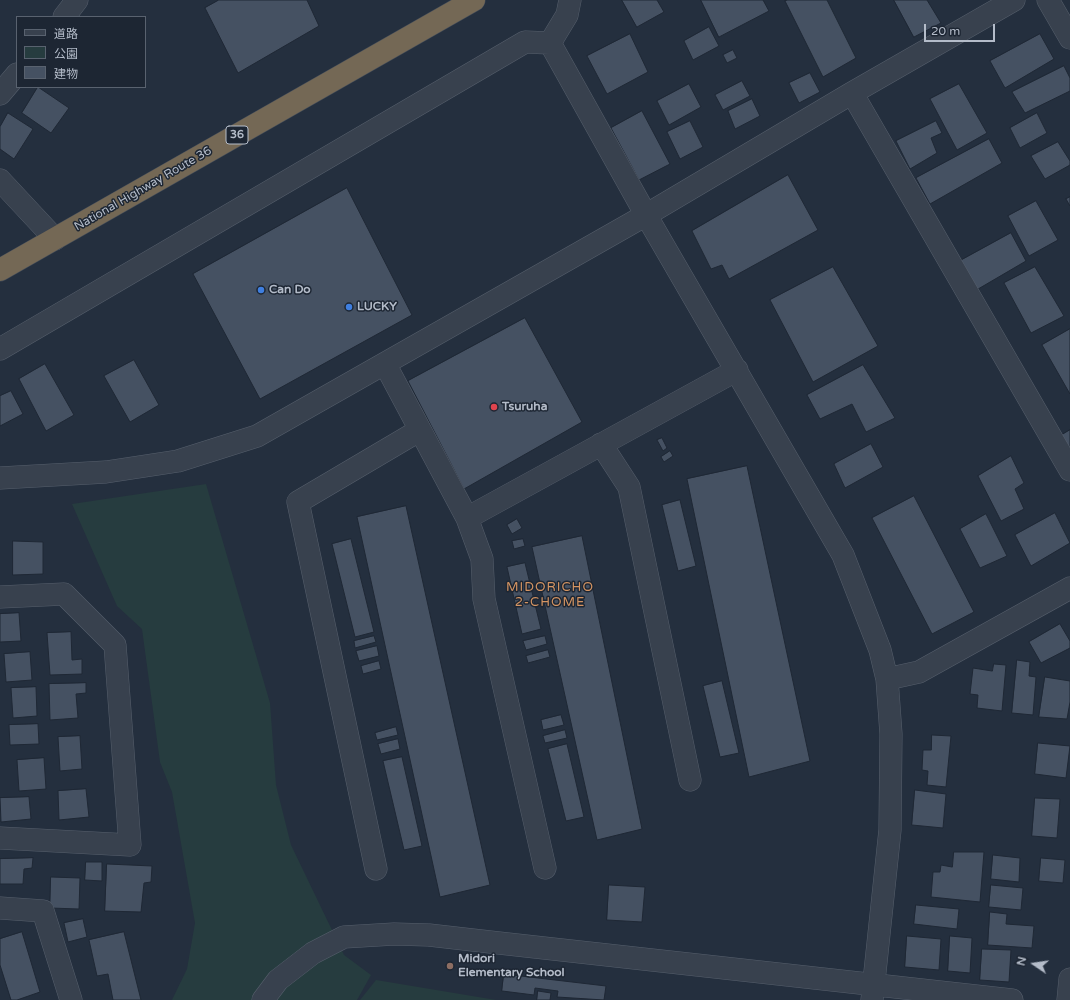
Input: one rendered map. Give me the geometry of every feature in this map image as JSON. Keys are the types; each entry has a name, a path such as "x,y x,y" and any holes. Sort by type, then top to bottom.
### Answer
{"highway":[{"name":"National Highway Route 36","path":"0,270 474,0"}],"street":[{"path":"65,16 77,0"},
{"path":"550,43 567,15 570,0"},
{"path":"0,478 106,472 178,461 257,436 646,215 852,93 1014,0"},
{"path":"1048,0 1070,38"},
{"path":"0,349 524,42 550,43"},
{"path":"550,43 646,215 843,555 880,650 886,678 891,734 890,830 873,993"},
{"path":"0,94 16,75"},
{"path":"852,93 1070,470"},
{"path":"0,180 55,239"},
{"path":"385,364 467,518 482,559 484,599 545,868"},
{"path":"467,518 737,370"},
{"path":"376,870 298,502 420,430"},
{"path":"601,444 629,487 690,780"},
{"path":"886,678 919,672 1070,588"},
{"path":"0,597 64,594 115,645 130,845 0,838"},
{"path":"0,908 43,911 71,1000"},
{"path":"263,1000 278,980 289,971 313,953 344,937 394,934 429,935 499,943 873,993 1012,1000"},
{"path":"1068,1000 1070,979"}],"green space":[{"path":"206,484 270,703 276,785 291,845 344,955 371,975 357,1000 172,1000 187,969 195,923 172,792 160,762 142,629 117,606 72,504"},
{"path":"376,980 496,1000 360,1000"}],"building":[{"path":"219,0 307,0 319,26 238,73 205,8"},
{"path":"622,0 657,0 664,12 637,27"},
{"path":"701,0 763,0 769,11 719,37"},
{"path":"827,0 856,58 823,77 785,1"},
{"path":"894,0 927,0 941,23 914,37"},
{"path":"709,27 719,46 693,60 684,41"},
{"path":"630,34 648,72 607,94 587,56"},
{"path":"1040,34 1054,59 1005,88 990,61"},
{"path":"733,50 737,58 727,63 723,55"},
{"path":"1064,66 1070,78 1070,91 1025,113 1012,92"},
{"path":"810,73 820,92 799,103 789,83"},
{"path":"742,81 750,96 723,110 715,95"},
{"path":"689,84 701,107 669,125 657,101"},
{"path":"959,84 987,133 957,150 930,99"},
{"path":"37,88 69,108 51,133 22,113"},
{"path":"752,99 760,116 735,129 728,111"},
{"path":"642,111 670,164 639,180 611,128"},
{"path":"8,113 33,129 14,159 0,149 0,127"},
{"path":"1037,113 1047,133 1020,148 1010,128"},
{"path":"690,121 703,147 680,159 667,132"},
{"path":"936,121 942,133 931,138 937,153 910,169 896,141"},
{"path":"989,139 1002,163 930,204 916,178"},
{"path":"1058,142 1070,161 1070,165 1045,179 1031,156"},
{"path":"788,175 818,230 729,279 722,265 711,269 692,231"},
{"path":"347,188 412,315 260,399 193,274"},
{"path":"1070,197 1070,206 1066,199"},
{"path":"1036,201 1058,240 1029,256 1008,216"},
{"path":"1011,233 1026,261 973,292 958,262"},
{"path":"833,267 878,346 813,382 770,300"},
{"path":"1035,267 1064,316 1031,333 1004,283"},
{"path":"525,318 582,422 464,489 408,381"},
{"path":"1070,329 1070,394 1042,345"},
{"path":"134,360 159,405 130,422 104,376"},
{"path":"45,364 74,415 46,431 19,379"},
{"path":"863,365 895,418 866,432 852,404 820,419 807,395"},
{"path":"11,391 23,414 0,426 0,396"},
{"path":"1070,430 1070,450 1060,436"},
{"path":"662,438 667,448 663,451 657,440"},
{"path":"871,444 883,467 845,488 834,464"},
{"path":"670,451 673,456 664,462 661,457"},
{"path":"1011,456 1024,483 1015,489 1024,509 1001,521 978,476"},
{"path":"747,466 810,761 749,777 687,479"},
{"path":"914,496 974,612 932,634 872,518"},
{"path":"680,500 696,566 678,571 662,505"},
{"path":"406,506 490,885 440,897 357,517"},
{"path":"1055,513 1070,543 1031,566 1015,535"},
{"path":"986,514 1007,556 980,568 960,529"},
{"path":"517,519 522,528 512,534 507,525"},
{"path":"582,536 642,829 597,840 532,547"},
{"path":"351,539 374,632 355,637 332,544"},
{"path":"523,539 525,546 514,549 512,541"},
{"path":"13,541 43,542 43,574 13,575"},
{"path":"525,563 541,629 522,634 507,567"},
{"path":"19,613 21,641 0,642 0,614"},
{"path":"1060,624 1070,641 1070,648 1041,663 1029,642"},
{"path":"71,632 72,660 82,659 82,674 50,675 47,633"},
{"path":"374,636 376,642 355,648 354,641"},
{"path":"545,636 547,644 526,650 523,641"},
{"path":"377,646 379,656 359,661 356,651"},
{"path":"548,650 550,657 528,663 526,656"},
{"path":"30,652 32,680 6,682 4,654"},
{"path":"1017,660 1030,662 1029,676 1036,677 1033,715 1012,713"},
{"path":"379,661 381,669 363,674 361,666"},
{"path":"994,664 1006,665 1002,711 977,708 978,695 970,694 973,668 992,671"},
{"path":"1045,677 1070,681 1070,702 1067,719 1039,717"},
{"path":"722,681 739,753 720,757 703,686"},
{"path":"86,683 86,693 76,694 78,718 50,720 49,684"},
{"path":"36,687 37,716 13,718 11,688"},
{"path":"561,715 564,725 543,730 541,720"},
{"path":"38,724 39,744 10,745 9,725"},
{"path":"396,727 398,735 377,740 375,733"},
{"path":"565,730 567,738 545,743 543,736"},
{"path":"932,735 951,736 946,787 927,785 928,771 922,770 923,750 931,750"},
{"path":"80,736 82,769 60,771 58,737"},
{"path":"398,739 400,749 381,754 378,744"},
{"path":"1038,743 1070,746 1066,778 1035,774"},
{"path":"567,744 584,817 566,821 548,749"},
{"path":"402,757 422,846 404,850 383,761"},
{"path":"44,758 46,789 19,791 17,760"},
{"path":"86,789 89,817 59,820 58,791"},
{"path":"915,790 946,794 943,828 912,825"},
{"path":"29,797 31,819 1,822 0,798"},
{"path":"1035,798 1060,799 1057,838 1032,836"},
{"path":"954,852 984,852 980,902 931,897 933,872 940,872 941,865 952,867"},
{"path":"993,855 1020,858 1019,882 991,879"},
{"path":"33,858 32,868 24,869 23,884 0,884 0,859"},
{"path":"1041,858 1065,860 1063,883 1039,881"},
{"path":"86,862 102,862 102,881 85,880"},
{"path":"107,864 152,866 151,882 144,883 141,912 105,911"},
{"path":"51,877 80,878 79,909 50,908"},
{"path":"609,885 645,887 642,922 607,920"},
{"path":"991,885 1023,888 1021,910 989,907"},
{"path":"916,905 959,909 957,929 914,924"},
{"path":"990,912 1007,914 1006,924 1034,926 1032,948 988,945"},
{"path":"83,919 87,937 68,942 64,923"},
{"path":"22,932 40,992 17,1000 11,1000 0,965 0,939"},
{"path":"124,932 141,1000 113,1000 108,974 97,976 89,940"},
{"path":"907,936 941,939 939,970 905,967"},
{"path":"950,936 972,938 970,973 948,971"},
{"path":"982,949 1011,950 1009,982 980,980"},
{"path":"504,974 606,986 604,1000 557,997 558,991 535,988 534,995 502,991"},
{"path":"538,991 551,993 550,1000 537,1000"}],"place":[{"name":"Can Do","path":"261,290"},
{"name":"LUCKY","path":"349,307"},
{"name":"Tsuruha","path":"494,407"},
{"name":"Midori Elementary School","path":"450,966"}],"district":[{"name":"MIDORICHO 2-CHOME","path":"550,596"}]}
